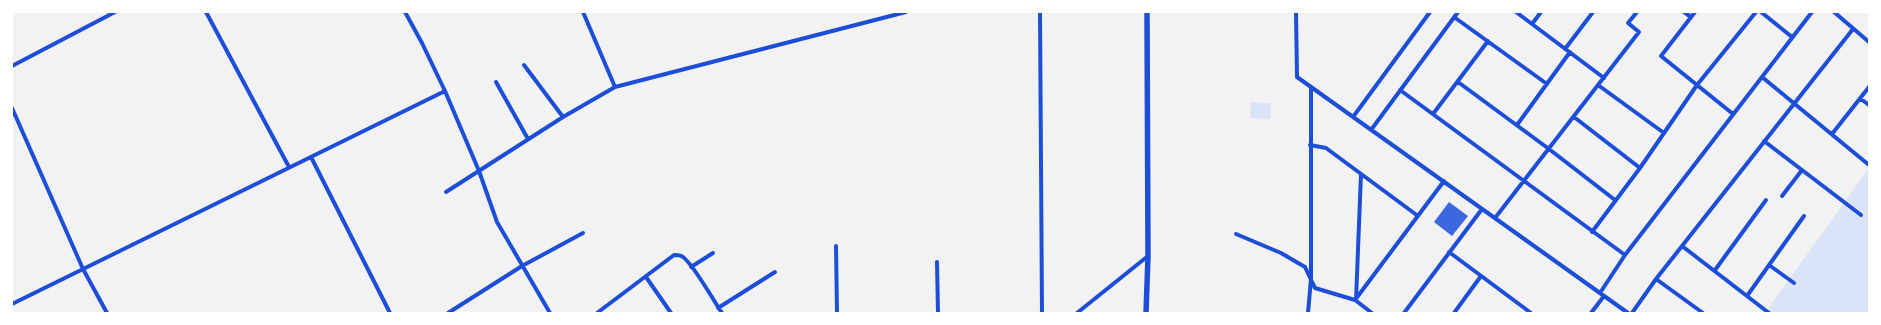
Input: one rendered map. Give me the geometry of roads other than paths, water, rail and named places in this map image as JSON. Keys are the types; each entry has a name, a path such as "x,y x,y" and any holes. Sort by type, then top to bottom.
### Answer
{"street":[{"path":"12,66 115,12"},
{"path":"206,12 290,167"},
{"path":"406,12 445,91 479,171 497,222 550,313"},
{"path":"583,12 615,87"},
{"path":"446,192 563,117 615,87 906,12"},
{"path":"1040,12 1042,313"},
{"path":"1146,313 1148,256 1147,12"},
{"path":"1296,12 1297,77 1628,313"},
{"path":"1353,117 1430,12"},
{"path":"1371,130 1458,12"},
{"path":"1516,12 1604,78"},
{"path":"1532,24 1541,12"},
{"path":"1565,48 1593,12"},
{"path":"1495,218 1639,32 1628,24 1637,12"},
{"path":"1684,12 1690,17"},
{"path":"1695,12 1661,56 1733,114"},
{"path":"1592,232 1640,168 1697,85 1756,12"},
{"path":"1761,12 1792,37"},
{"path":"1591,313 1625,255 1812,12"},
{"path":"1834,12 1869,42"},
{"path":"1454,17 1547,84"},
{"path":"1632,313 1656,278 1853,29"},
{"path":"1434,114 1488,41"},
{"path":"1516,125 1570,52"},
{"path":"524,65 563,117"},
{"path":"1762,77 1869,165"},
{"path":"496,82 528,139"},
{"path":"1458,82 1615,200"},
{"path":"1598,85 1664,133"},
{"path":"1308,313 1311,279 1311,87"},
{"path":"1832,134 1869,88"},
{"path":"1400,90 1625,255"},
{"path":"12,304 445,91"},
{"path":"1861,99 1869,105"},
{"path":"12,108 83,269 107,313"},
{"path":"1574,117 1640,168"},
{"path":"1764,142 1861,215"},
{"path":"1310,145 1326,148 1418,216"},
{"path":"311,157 390,313"},
{"path":"1782,196 1802,170"},
{"path":"1356,300 1361,174"},
{"path":"1356,300 1444,181"},
{"path":"1715,270 1766,200"},
{"path":"1404,313 1482,208"},
{"path":"1747,296 1804,216"},
{"path":"448,313 522,266 583,233"},
{"path":"1236,234 1281,254 1305,268 1315,288 1356,300 1372,313"},
{"path":"836,246 837,313"},
{"path":"1682,246 1769,313"},
{"path":"1449,252 1531,313"},
{"path":"691,267 713,253"},
{"path":"597,313 646,278 674,255 683,256 722,313"},
{"path":"1076,313 1148,256"},
{"path":"936,262 938,313"},
{"path":"1769,265 1794,283"},
{"path":"718,308 775,272"},
{"path":"1454,313 1481,276"},
{"path":"646,278 671,313"},
{"path":"1656,278 1703,313"}]}
